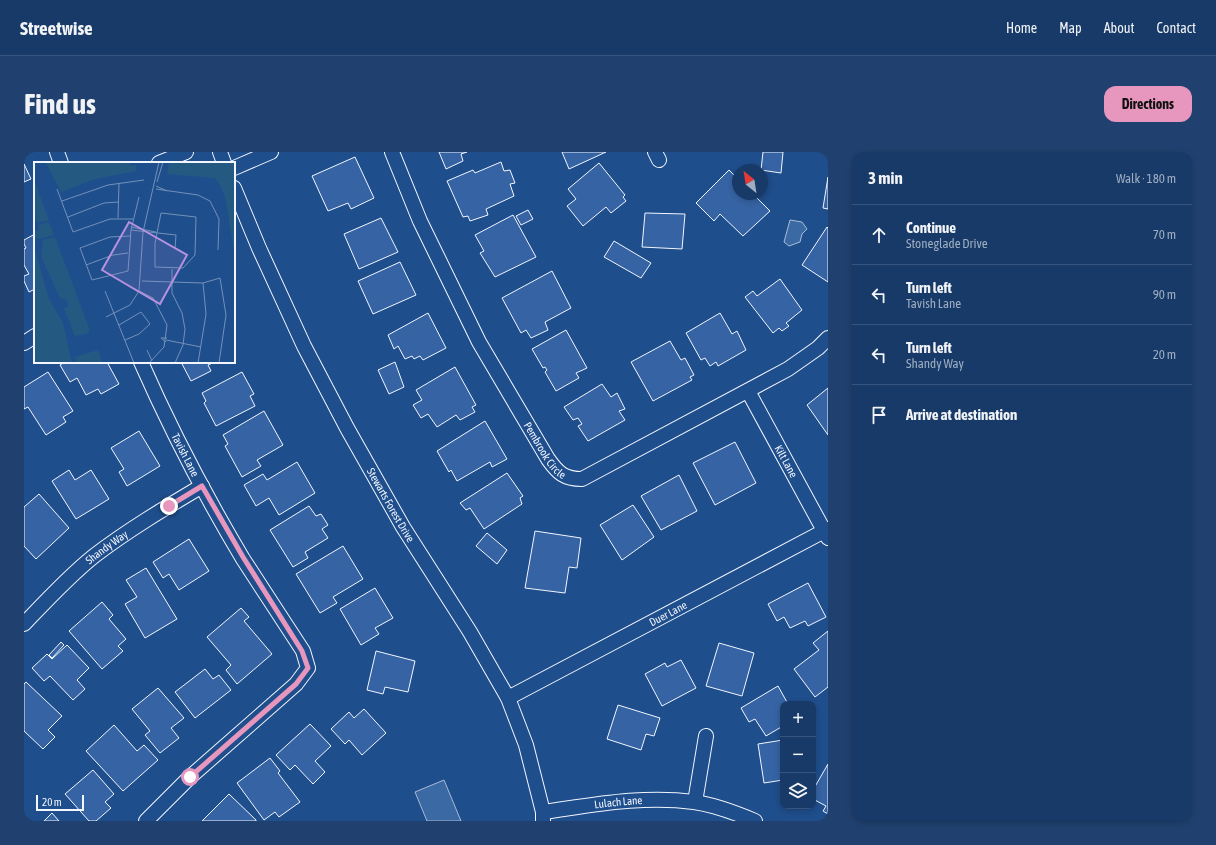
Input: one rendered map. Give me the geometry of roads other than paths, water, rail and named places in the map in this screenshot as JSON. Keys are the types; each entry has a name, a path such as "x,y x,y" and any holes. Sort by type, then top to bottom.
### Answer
{"street":[{"path":"57,152 60,162"},
{"path":"161,162 186,152"},
{"path":"220,152 224,162"},
{"path":"235,168 271,152"},
{"name":"Pembrook Circle","path":"392,152 420,221 479,342 548,459 556,470 572,479 582,479 788,369 818,348 828,338"},
{"name":"Stewarts Forest Drive","path":"235,190 259,248 304,346 347,428 403,527 470,632 508,698 526,745 543,816"},
{"path":"24,343 34,337"},
{"name":"Tavish Lane","path":"141,363 202,486 243,557 302,651 308,668 296,684 190,777 146,821"},
{"name":"Kilt Lane","path":"748,391 827,533"},
{"name":"Shandy Way","path":"24,624 55,592 93,557 128,531 202,486"},
{"name":"Duer Lane","path":"508,698 827,533"},
{"path":"695,802 706,736"},
{"name":"Lulach Lane","path":"543,816 623,801 647,799 695,802 726,809 756,821"}],"water":[{"path":"790,220 802,222 807,229 802,234 800,242 789,246 784,242"},
{"path":"444,780 461,821 427,821 415,792"}]}
